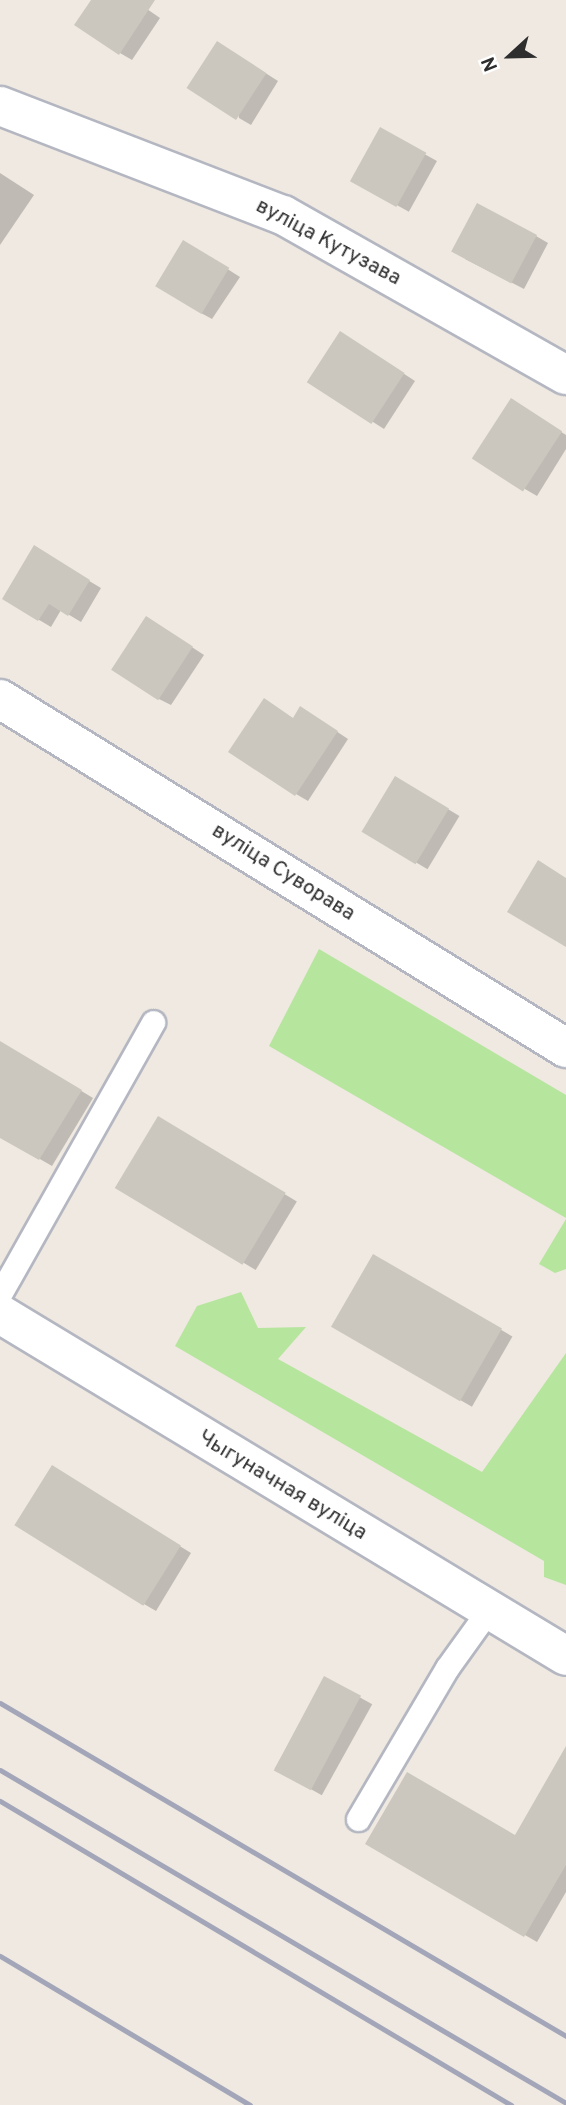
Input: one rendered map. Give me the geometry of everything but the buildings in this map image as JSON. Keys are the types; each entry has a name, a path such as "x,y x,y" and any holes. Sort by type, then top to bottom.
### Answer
{"street":[{"name":"вуліца Кутузава","path":"0,106 284,215 566,375"},
{"name":"вуліца Суворава","path":"0,699 566,1048"},
{"name":"Чыгуначная вуліца","path":"0,1314 566,1656"}],"lane":[{"path":"0,1294 153,1022"},
{"path":"358,1819 447,1668 488,1611"}],"green space":[{"path":"319,949 566,1095 566,1218 269,1046"},
{"path":"566,1219 566,1269 555,1273 539,1264"},
{"path":"241,1292 258,1328 306,1327 278,1359 482,1472 566,1353 566,1585 544,1577 544,1561 175,1346 197,1306"}],"railway":[{"path":"0,1703 566,2036"},
{"path":"0,1770 566,2103"},
{"path":"0,1801 511,2105"},
{"path":"0,1956 250,2105"}]}
